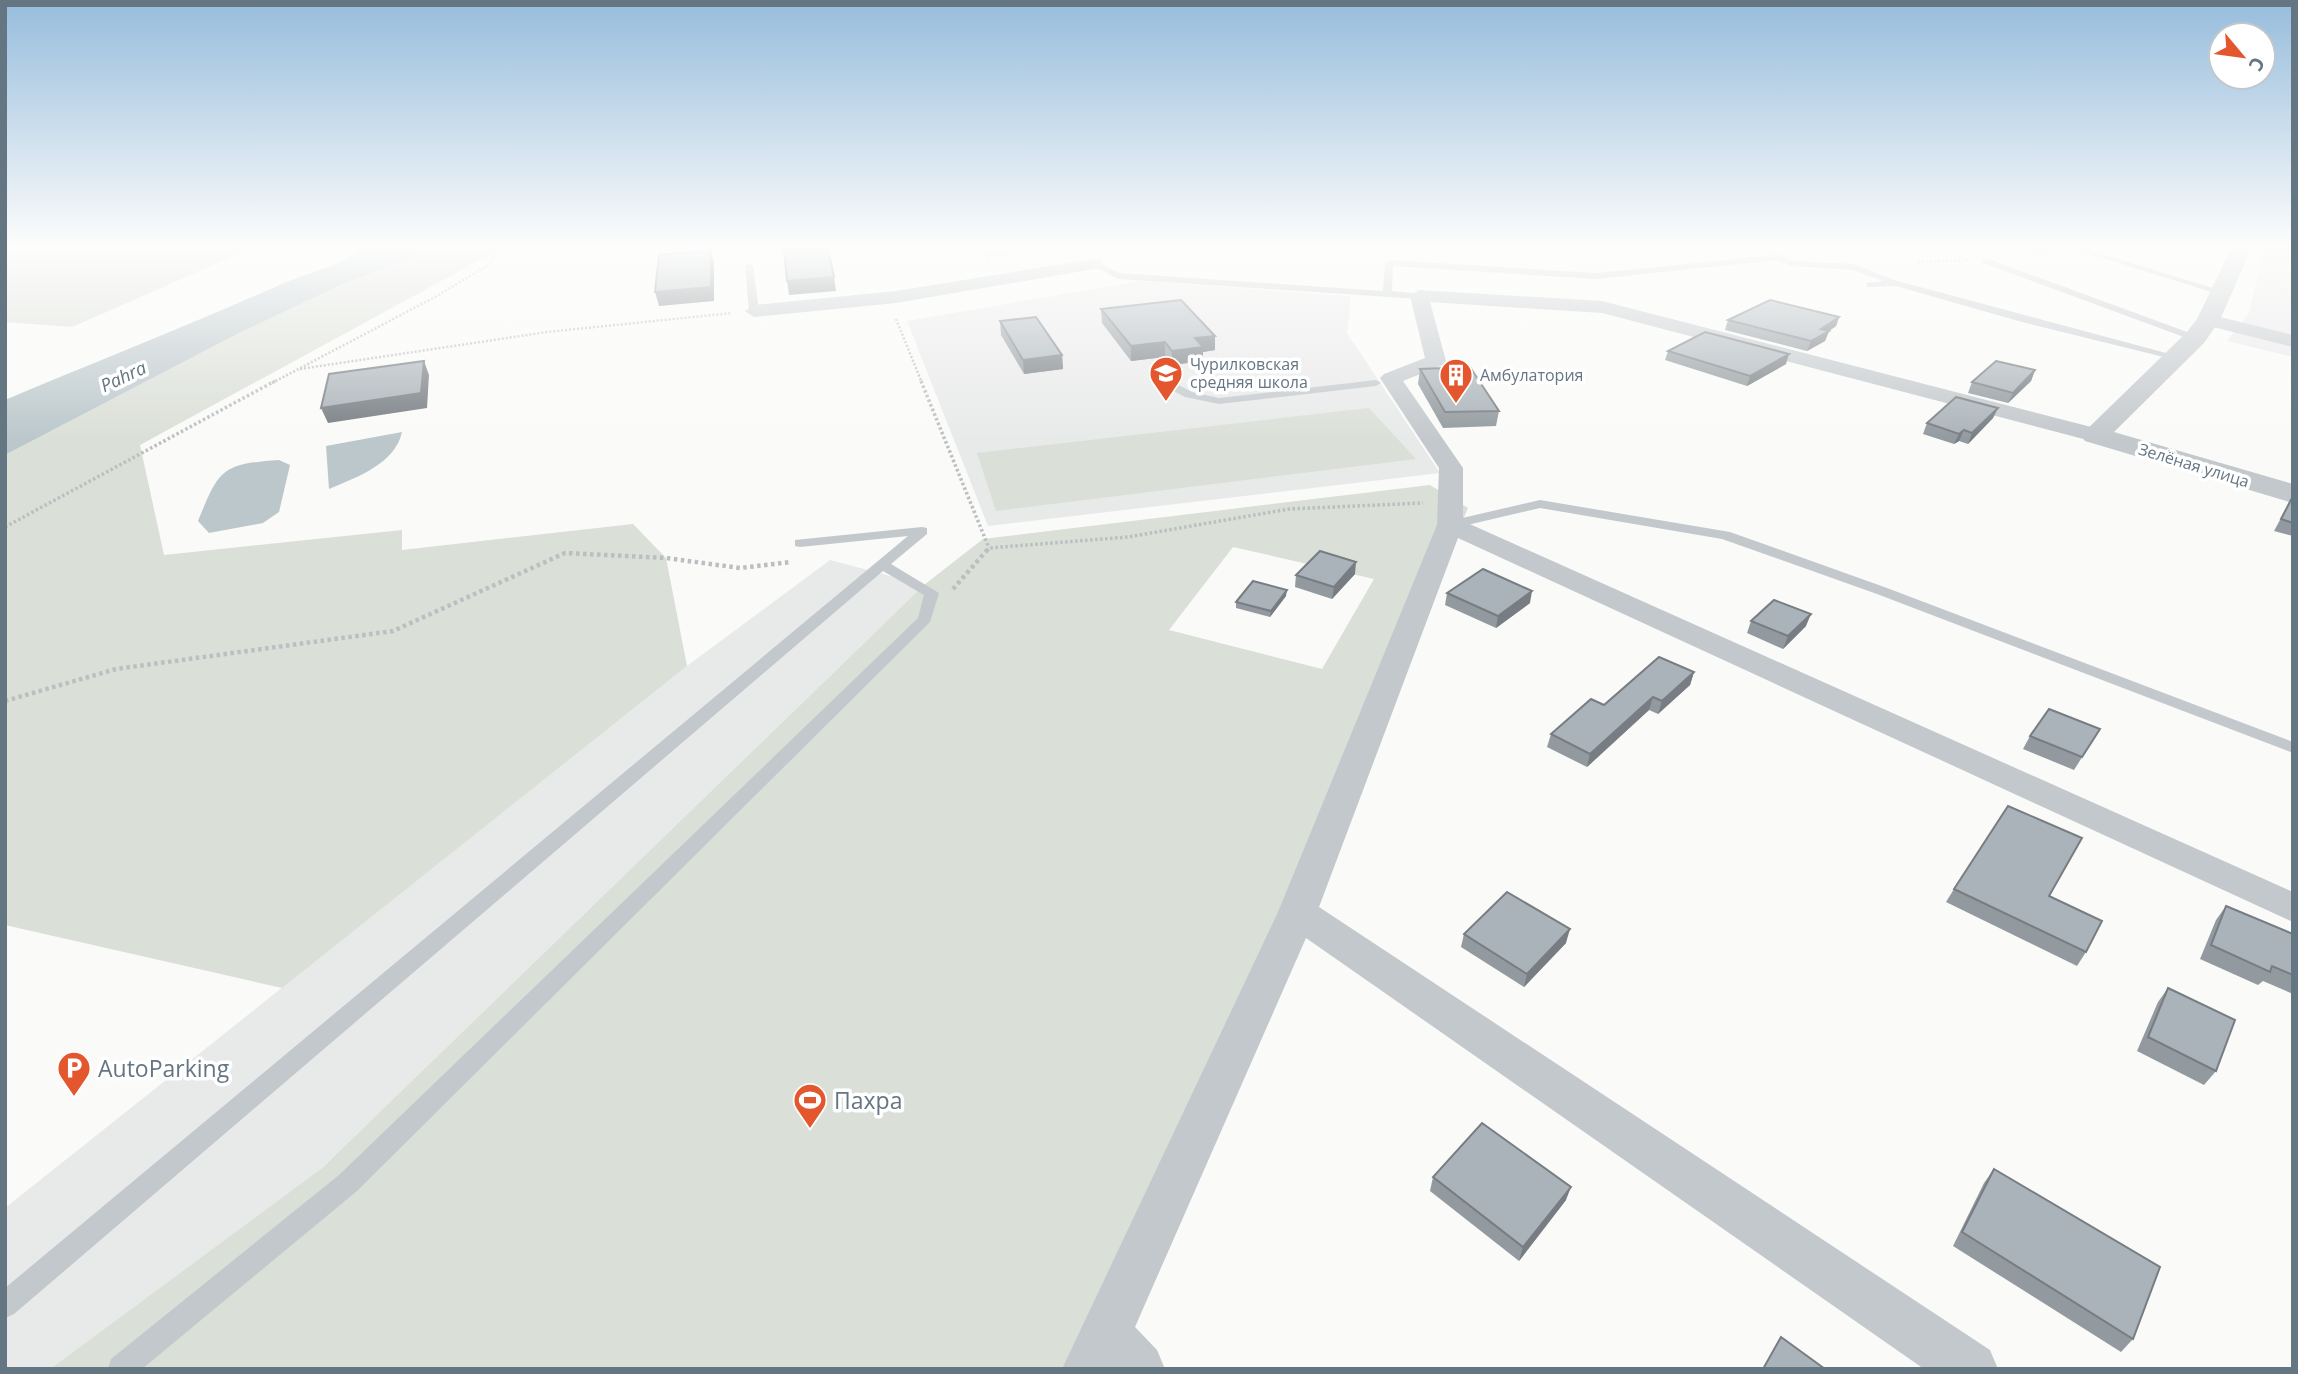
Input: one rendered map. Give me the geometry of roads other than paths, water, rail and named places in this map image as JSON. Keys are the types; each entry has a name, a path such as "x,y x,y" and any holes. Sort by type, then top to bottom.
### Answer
{"street":[{"path":"1111,1357 1298,912 1450,526 1451,468 1391,378 1436,361 1412,313"},
{"path":"1626,313 2095,435 2202,329 2210,313"},
{"path":"2202,329 2293,341"},
{"name":"Зелёная улица","path":"2095,435 2293,494"},
{"path":"1450,526 2293,908"},
{"path":"1298,912 1971,1369"}],"lane":[{"path":"2001,313 2176,356"},
{"path":"2152,313 2202,329"},
{"path":"1153,376 1189,395 1219,401 1376,383"},
{"path":"1450,526 1540,504 1725,535 1882,591 2293,748"},
{"path":"5,1305 922,531 797,552"},
{"path":"121,1369 348,1183 915,628 926,614 932,593 882,565"}],"water":[{"name":"Pahra","path":"214,313 281,313 5,455 5,400"},
{"path":"402,432 392,453 383,461 363,474 329,489 326,446"},
{"path":"279,460 290,465 279,512 263,523 209,533 198,521 211,490 225,472 245,464"}],"place":[{"name":"Чурилковская средняя школа","path":"1166,403"},
{"name":"Амбулатория","path":"1456,405"},
{"name":"AutoParking","path":"74,1098"},
{"name":"Пахра","path":"810,1130"}]}
